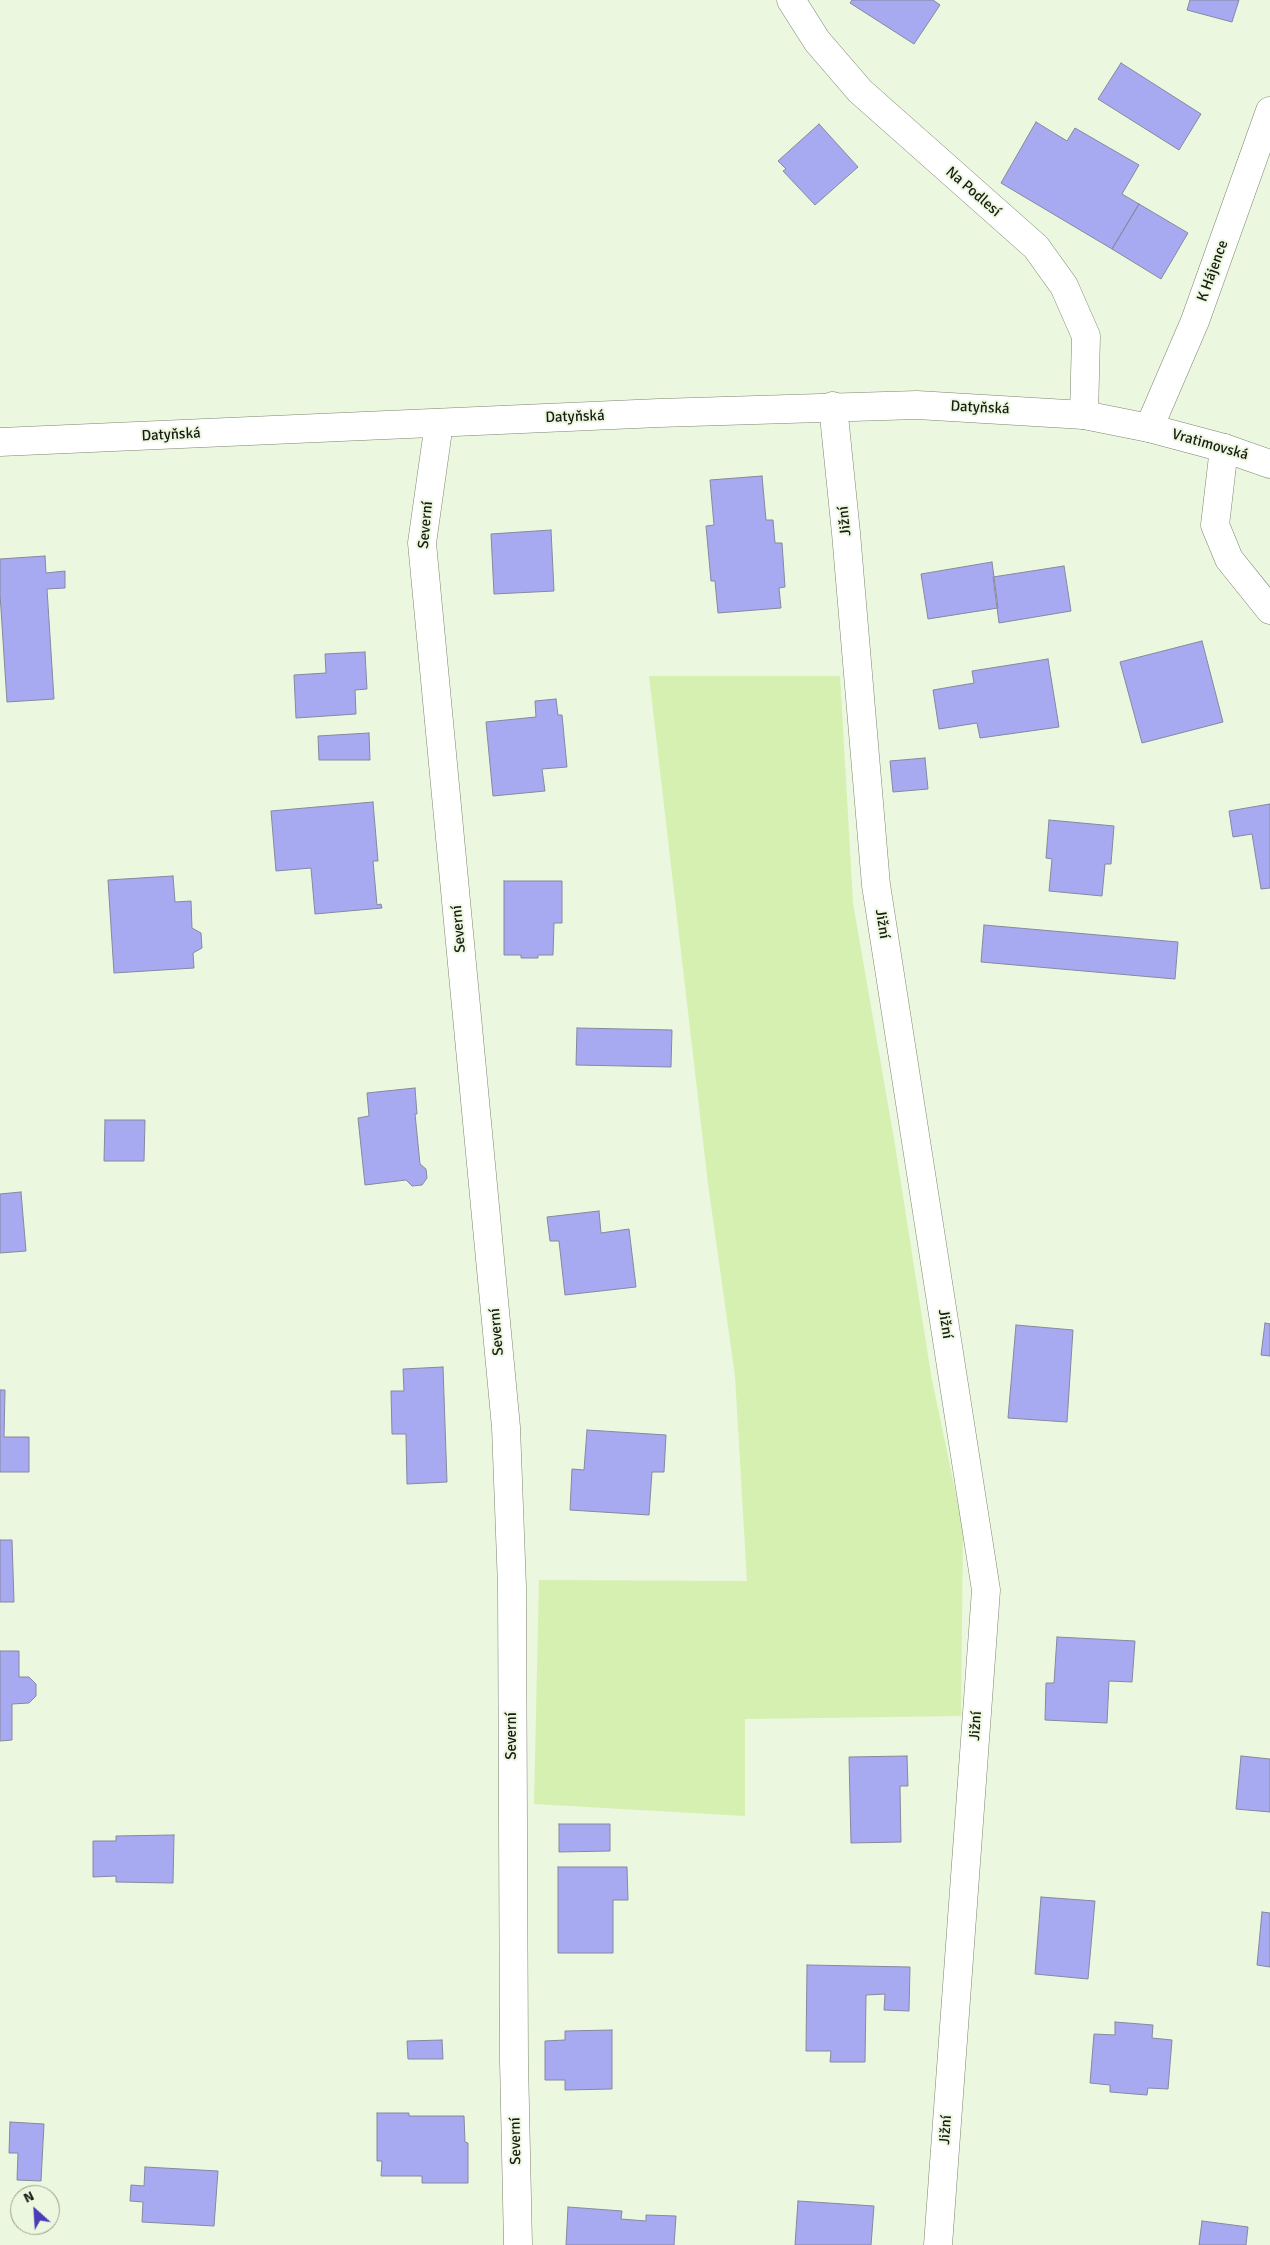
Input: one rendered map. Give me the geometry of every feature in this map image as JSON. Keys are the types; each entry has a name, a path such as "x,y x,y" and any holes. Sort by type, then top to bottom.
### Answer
{"street":[{"name":"Na Podlesí","path":"791,0 818,41 860,91 1036,247 1064,286 1086,336 1084,416"},
{"name":"K Hájence","path":"1149,428 1195,321 1270,111"},
{"name":"Datyňská","path":"0,442 833,406 917,405 1084,416 1149,428"},
{"name":"Jižní","path":"833,406 847,543 876,885 986,1590 938,2245"},
{"name":"Severní","path":"439,423 422,543 506,1427 512,1587 514,2061 518,2245"},
{"name":"Vratimovská","path":"1149,428 1224,448 1270,464"},
{"path":"1224,448 1215,525 1229,559 1270,610"}],"green space":[{"path":"649,676 840,676 853,903 895,1145 931,1375 963,1528 961,1716 745,1719 745,1816 534,1804 539,1580 747,1581 735,1376 708,1184"}],"building":[{"path":"852,0 933,0 940,5 914,44 850,3"},
{"path":"1190,0 1239,0 1232,22 1187,10"},
{"path":"1121,63 1201,114 1179,150 1098,99"},
{"path":"1036,122 1067,141 1075,128 1139,165 1122,194 1139,204 1112,249 1001,183"},
{"path":"819,124 858,167 815,205 783,171 786,169 778,161"},
{"path":"1139,204 1188,233 1161,279 1112,249"},
{"path":"762,476 766,520 773,520 775,543 782,543 785,587 779,588 781,608 718,613 715,581 711,581 706,526 714,525 710,480"},
{"path":"551,530 554,591 494,594 491,534"},
{"path":"45,556 46,573 65,571 65,588 47,589 54,699 7,702 0,594 0,559"},
{"path":"992,562 998,608 928,619 921,574"},
{"path":"1064,566 1071,611 999,623 993,577"},
{"path":"1202,641 1223,722 1142,743 1120,662"},
{"path":"365,652 367,689 355,690 356,714 296,718 294,675 326,673 325,654"},
{"path":"1048,659 1059,727 980,738 977,723 939,729 933,690 974,683 972,671"},
{"path":"556,699 558,715 562,715 567,767 542,769 545,791 493,796 486,722 536,717 535,701"},
{"path":"369,733 370,760 319,760 318,736"},
{"path":"925,758 928,789 893,792 890,761"},
{"path":"373,802 378,861 373,861 377,905 381,904 382,908 315,914 311,868 276,871 271,811"},
{"path":"1270,804 1270,888 1261,889 1252,834 1233,837 1229,811"},
{"path":"1049,820 1114,826 1111,864 1105,864 1102,896 1049,891 1052,859 1046,858"},
{"path":"173,876 175,902 191,901 192,928 201,933 202,948 193,953 194,968 114,973 108,880"},
{"path":"504,881 562,881 562,923 554,923 553,955 538,955 538,958 521,958 521,955 504,955"},
{"path":"984,925 1178,942 1175,979 981,962"},
{"path":"577,1028 672,1030 671,1067 576,1065"},
{"path":"415,1088 417,1114 415,1114 420,1164 426,1169 427,1178 422,1185 412,1186 406,1180 365,1185 358,1118 369,1116 367,1093"},
{"path":"105,1120 145,1120 144,1161 104,1161"},
{"path":"21,1192 26,1251 0,1253 0,1194"},
{"path":"599,1211 601,1233 629,1229 636,1287 565,1295 559,1241 550,1241 547,1217"},
{"path":"1265,1323 1270,1324 1270,1356 1261,1355"},
{"path":"1016,1325 1073,1330 1067,1422 1008,1418"},
{"path":"443,1367 447,1482 407,1484 406,1434 392,1434 391,1391 404,1391 403,1369"},
{"path":"0,1390 5,1390 4,1437 29,1437 29,1472 0,1472"},
{"path":"587,1430 666,1435 664,1472 652,1472 649,1515 570,1510 572,1469 584,1470"},
{"path":"0,1540 12,1540 14,1602 0,1602"},
{"path":"1057,1637 1135,1641 1132,1682 1109,1681 1107,1723 1045,1720 1046,1683 1054,1683"},
{"path":"0,1651 19,1651 19,1677 29,1677 36,1684 36,1696 29,1703 12,1704 12,1740 0,1741"},
{"path":"907,1756 908,1786 900,1786 901,1842 851,1843 849,1757"},
{"path":"1241,1756 1270,1759 1270,1812 1236,1809"},
{"path":"559,1824 610,1824 610,1851 559,1852"},
{"path":"174,1835 173,1883 116,1882 116,1876 93,1877 93,1841 116,1841 116,1836"},
{"path":"558,1867 627,1867 628,1900 613,1900 613,1953 558,1953"},
{"path":"1041,1897 1095,1901 1088,1979 1035,1974"},
{"path":"1262,1912 1270,1913 1270,1967 1257,1965"},
{"path":"807,1965 910,1967 909,2011 884,2010 885,1994 866,1995 865,2062 830,2062 831,2051 806,2051"},
{"path":"1115,2022 1153,2025 1152,2038 1172,2040 1168,2089 1148,2088 1147,2095 1110,2092 1110,2085 1090,2083 1094,2034 1115,2035"},
{"path":"612,2030 612,2089 565,2090 565,2080 545,2080 545,2041 565,2040 565,2031"},
{"path":"442,2040 443,2059 408,2059 407,2041"},
{"path":"377,2113 409,2113 409,2116 464,2116 465,2142 468,2143 468,2183 422,2183 422,2176 381,2176 382,2161 377,2161"},
{"path":"10,2122 44,2124 41,2181 17,2180 18,2153 9,2153"},
{"path":"145,2167 218,2171 214,2226 142,2222 143,2202 130,2201 131,2185 144,2186"},
{"path":"798,2201 874,2206 871,2245 795,2245"},
{"path":"568,2207 622,2211 621,2219 646,2221 646,2215 676,2216 674,2245 566,2245"},
{"path":"1202,2221 1248,2227 1246,2245 1199,2245"}]}
